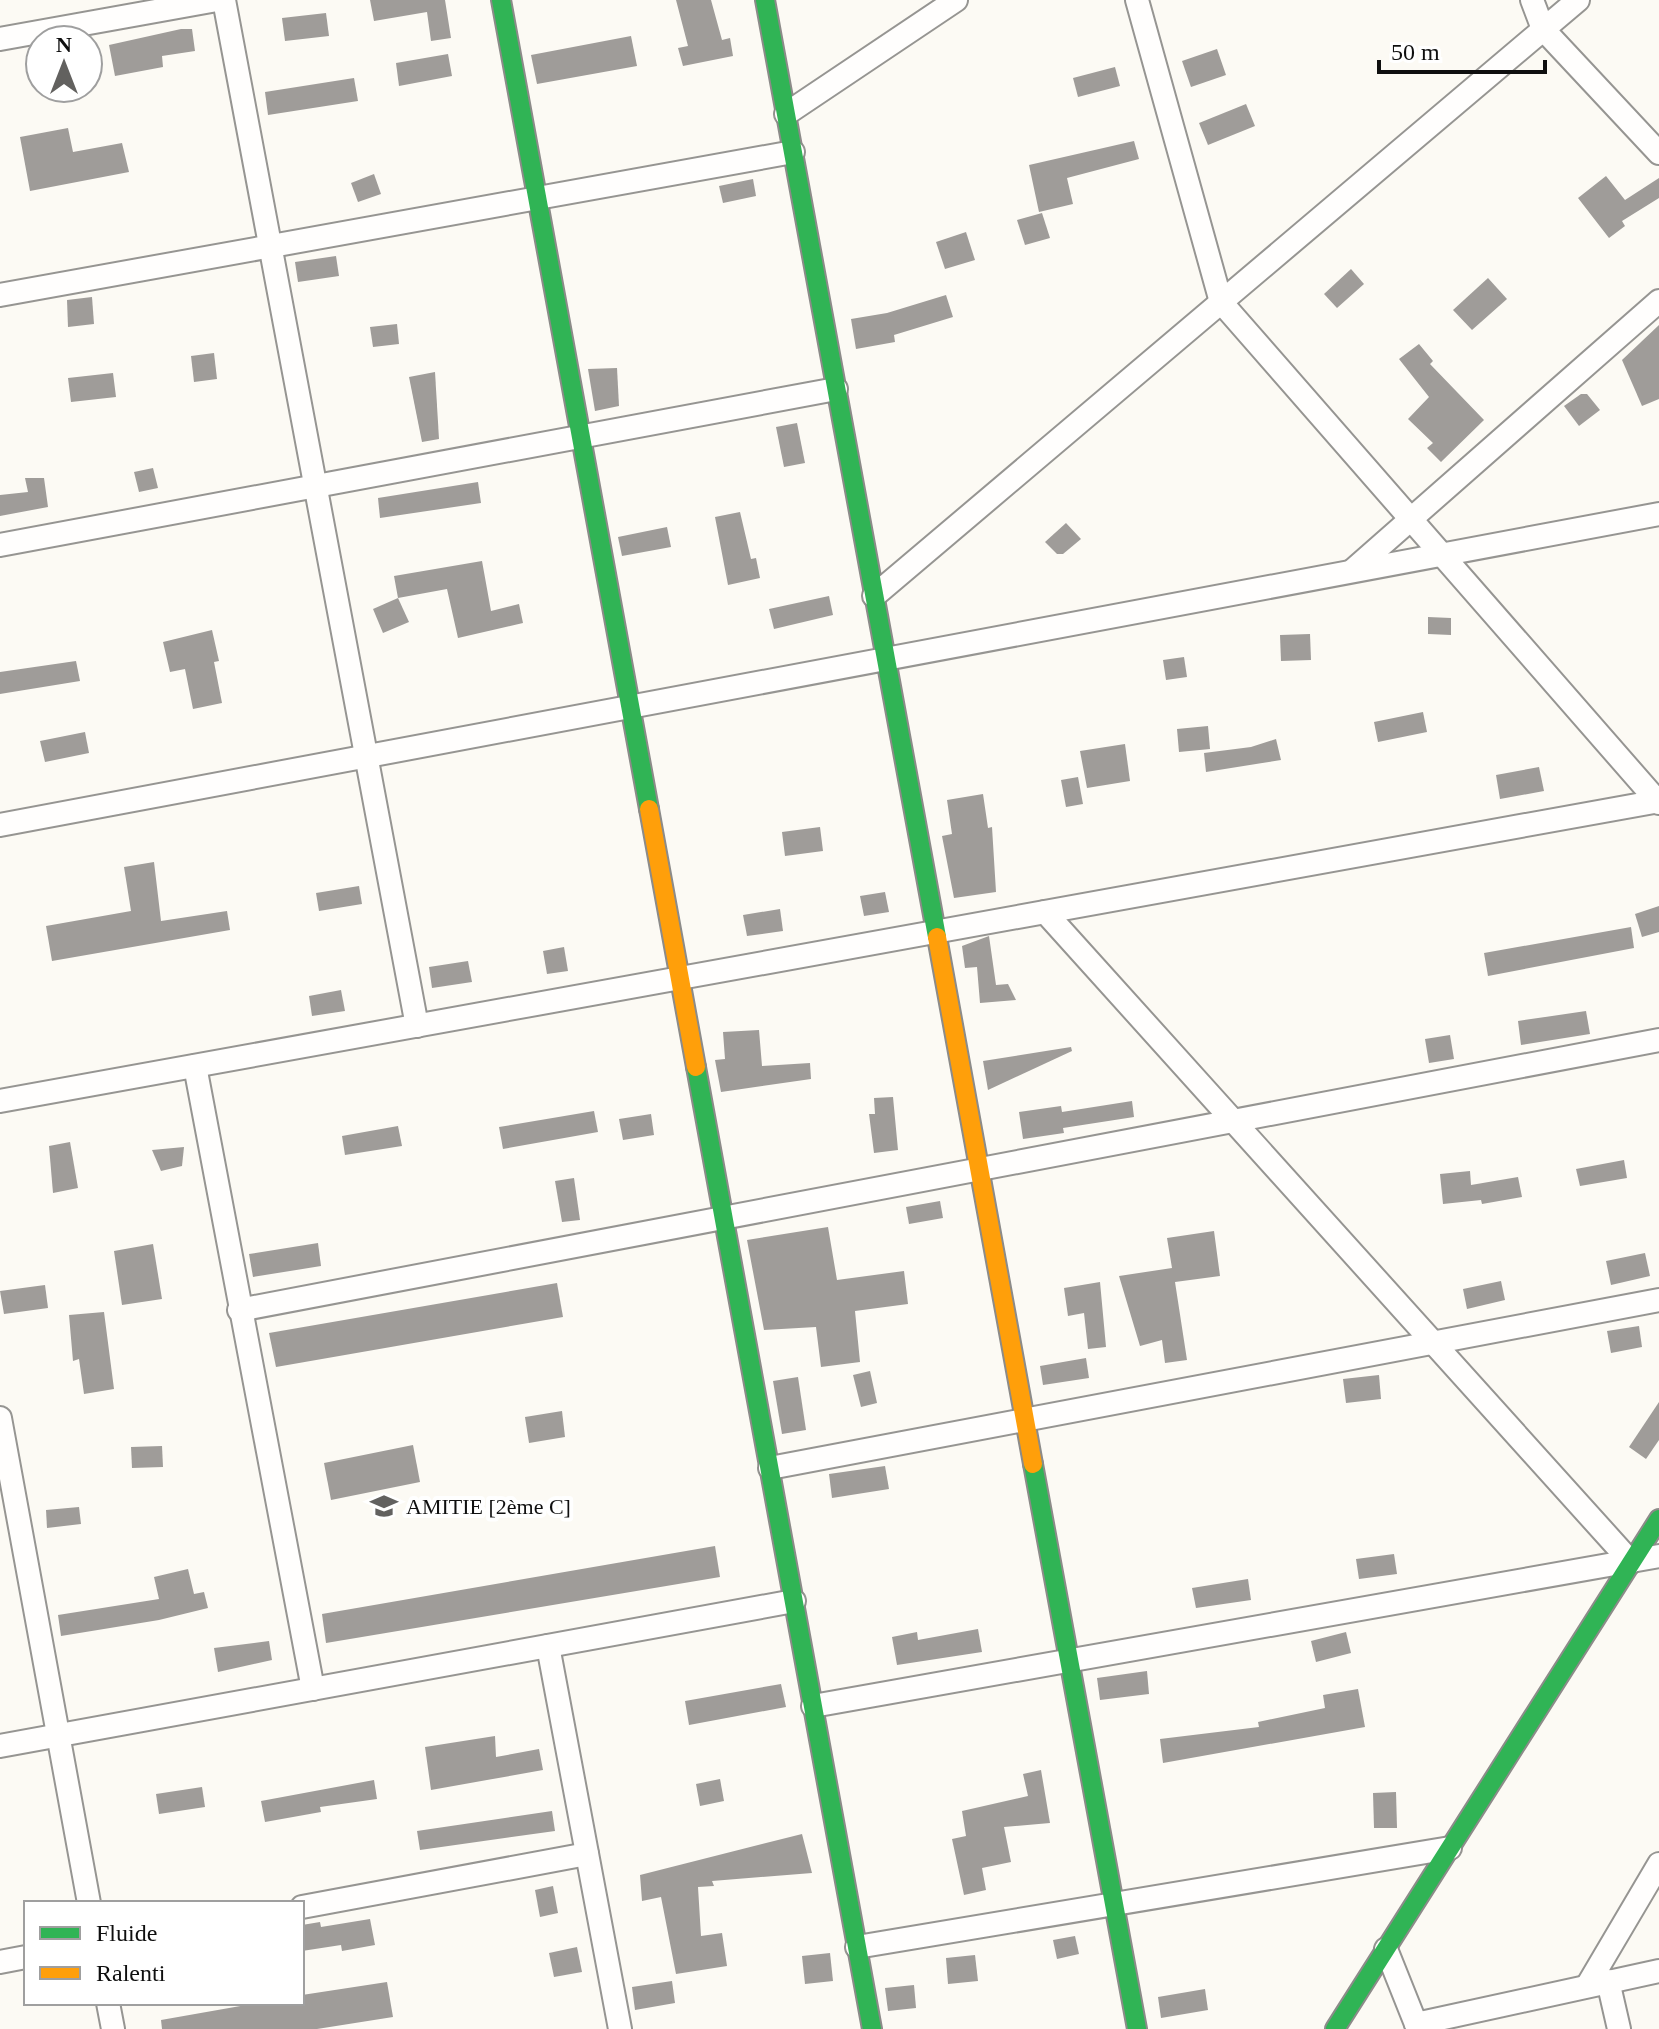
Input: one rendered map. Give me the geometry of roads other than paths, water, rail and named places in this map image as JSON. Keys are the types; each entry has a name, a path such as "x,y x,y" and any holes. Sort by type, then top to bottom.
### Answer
{"street":[{"path":"0,39 217,0"},
{"path":"224,0 417,1026"},
{"path":"501,0 540,198 872,2029"},
{"path":"765,0 1137,2029"},
{"path":"786,114 956,0"},
{"path":"1137,0 1221,302 1658,802"},
{"path":"1532,0 1543,29 1659,153"},
{"path":"874,596 1578,0"},
{"path":"0,295 793,152"},
{"path":"1352,571 1659,301"},
{"path":"0,545 836,389"},
{"path":"0,825 1659,514"},
{"path":"0,1101 1658,802"},
{"path":"1045,912 1631,1562"},
{"path":"239,1310 1659,1040"},
{"path":"195,1066 313,1689"},
{"path":"770,1468 1659,1300"},
{"path":"0,1418 9,1518 58,1735 89,1901"},
{"path":"1335,2029 1659,1519"},
{"path":"813,1706 1659,1556"},
{"path":"0,1746 794,1601"},
{"path":"548,1646 620,2029"},
{"path":"857,1947 1450,1848"},
{"path":"304,1907 587,1854"},
{"path":"1598,1984 1659,1864"},
{"path":"1386,1949 1417,2026 1659,1971"},
{"path":"0,1962 24,1957"},
{"path":"1598,1984 1619,2029"},
{"path":"108,2005 113,2029"}],"place":[{"name":"AMITIE [2ème C]","path":"384,1506"}]}
